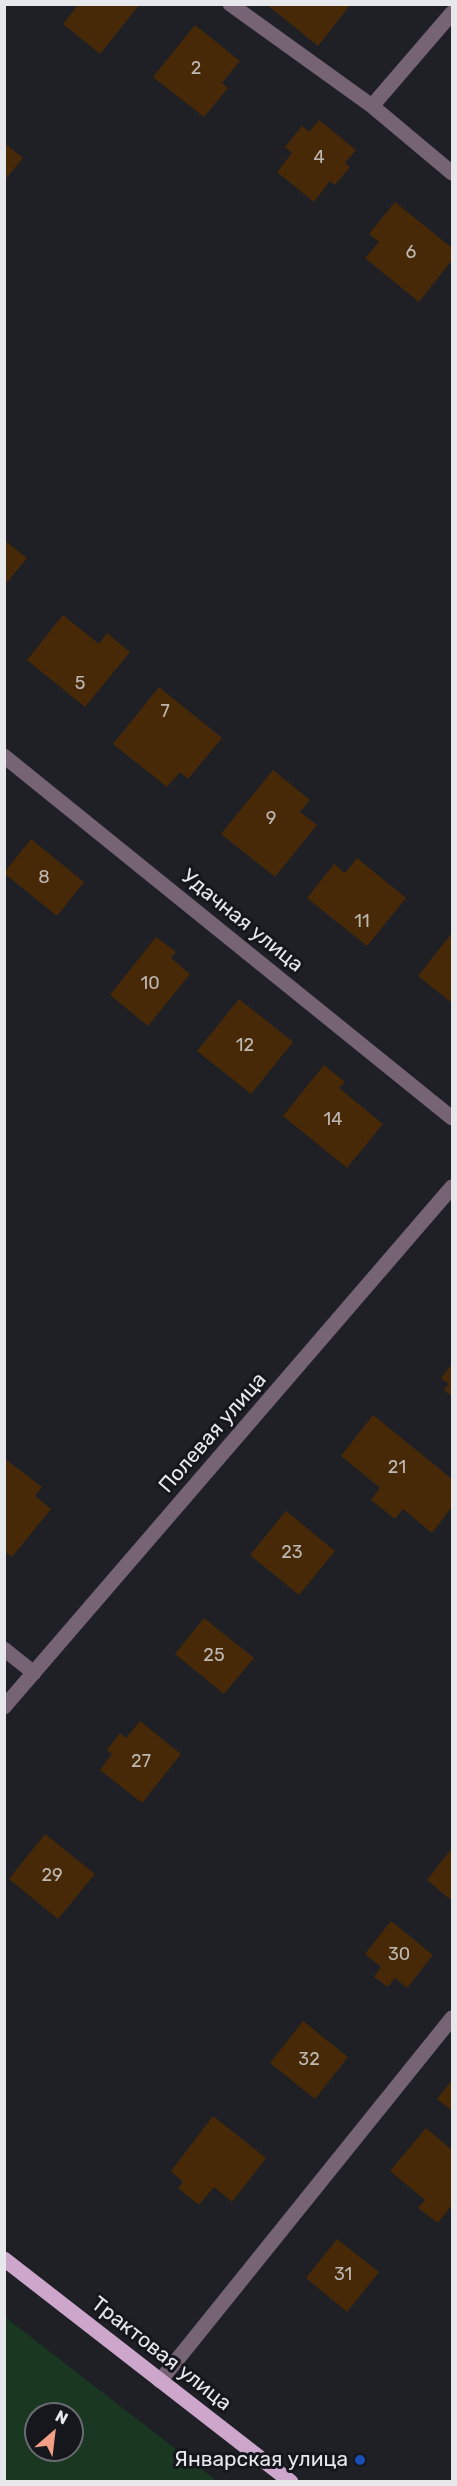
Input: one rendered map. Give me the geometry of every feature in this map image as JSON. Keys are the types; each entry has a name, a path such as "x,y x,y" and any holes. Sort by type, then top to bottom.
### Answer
{"main road":[{"name":"Трактовая улица","path":"4,2259 291,2481"}],"street":[{"path":"230,4 372,106 453,173"},
{"path":"372,106 453,13"},
{"name":"Удачная улица","path":"4,756 453,1118"},
{"name":"Полевая улица","path":"4,1707 453,1187"},
{"path":"4,1649 34,1673"},
{"path":"160,2381 453,2018"}],"green space":[{"path":"4,2317 5,2317 217,2481 5,2481"}],"building":[{"path":"79,4 140,4 100,54 63,24"},
{"path":"266,4 351,4 318,46"},
{"path":"195,25 240,61 222,83 228,88 204,117 153,77"},
{"path":"319,120 356,150 345,163 350,167 335,185 330,181 314,202 277,172 292,153 285,147 302,126 309,132"},
{"path":"4,143 23,158 4,181"},
{"path":"395,202 452,248 452,260 419,302 365,258 379,242 369,234"},
{"path":"4,540 27,558 4,586"},
{"path":"63,615 99,644 107,633 130,652 85,707 27,660"},
{"path":"159,687 222,738 188,779 180,772 167,787 113,744"},
{"path":"273,770 310,800 300,812 317,825 275,877 221,834"},
{"path":"31,839 84,882 57,916 4,873"},
{"path":"357,858 406,898 367,946 307,898 334,864 345,873"},
{"path":"452,933 452,1003 418,976"},
{"path":"156,937 176,952 171,958 190,974 148,1026 110,995"},
{"path":"239,999 293,1042 251,1094 197,1051"},
{"path":"324,1065 345,1082 339,1088 383,1124 347,1168 283,1116"},
{"path":"452,1364 452,1397 444,1390 449,1384 441,1378"},
{"path":"373,1415 452,1479 452,1507 432,1533 403,1509 395,1519 371,1500 380,1488 341,1456"},
{"path":"4,1458 42,1487 35,1496 51,1509 12,1557 4,1551"},
{"path":"286,1511 335,1551 299,1595 250,1555"},
{"path":"204,1618 254,1658 224,1694 175,1654"},
{"path":"140,1721 181,1754 142,1803 100,1770 112,1754 107,1750 120,1733 126,1738"},
{"path":"45,1834 95,1874 58,1919 9,1879"},
{"path":"452,1848 452,1901 427,1880"},
{"path":"391,1921 433,1955 407,1988 395,1978 388,1987 374,1977 381,1967 365,1954"},
{"path":"303,2021 348,2057 315,2099 270,2063"},
{"path":"452,2080 452,2108 451,2110 437,2099"},
{"path":"213,2116 266,2158 232,2202 214,2187 199,2205 178,2188 183,2182 171,2171"},
{"path":"426,2128 452,2150 452,2205 438,2223 418,2208 425,2200 390,2171"},
{"path":"337,2239 379,2272 347,2312 306,2278"}],"place":[{"name":"Январская улица","path":"360,2460"}]}
